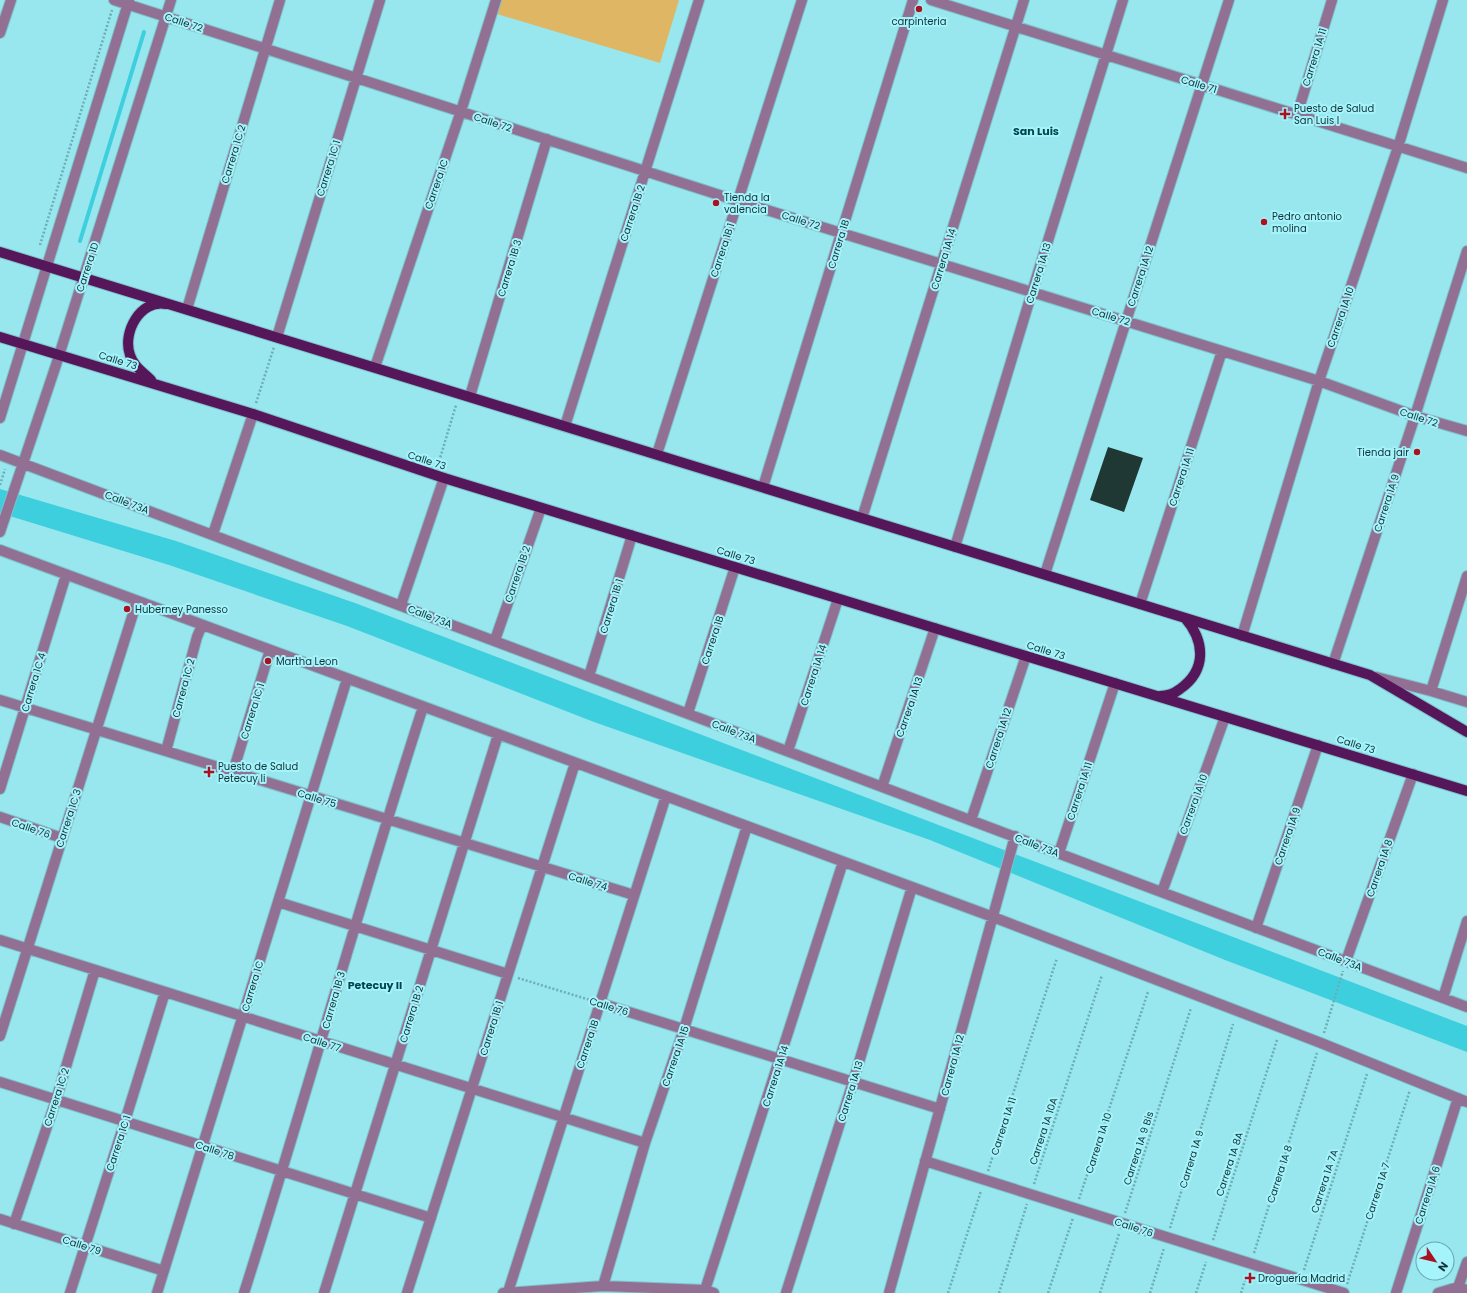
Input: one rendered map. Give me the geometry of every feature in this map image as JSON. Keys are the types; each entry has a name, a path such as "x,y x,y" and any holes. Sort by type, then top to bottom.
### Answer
{"main road":[{"path":"0,252 176,305 1370,675 1467,732"},
{"path":"154,383 136,366 132,360 128,346 129,331 136,318 147,308 161,303 176,305"},
{"name":"Calle 73","path":"0,337 253,414 440,477 1467,791"},
{"path":"1152,695 1164,696 1176,692 1186,685 1194,675 1199,664 1201,651 1199,639 1193,627 1185,618"}],"street":[{"path":"0,33 11,0"},
{"name":"Calle 72","path":"114,0 128,2 166,16 355,78 738,201 1319,381 1415,416 1467,431"},
{"name":"Carrera 1D","path":"1,531 172,0"},
{"name":"Carrera 1C 2","path":"187,309 280,0"},
{"name":"Carrera 1C 1","path":"277,337 380,0"},
{"name":"Carrera 1C","path":"375,367 461,111 496,0"},
{"name":"Carrera 1B 2","path":"565,426 699,0"},
{"name":"Carrera 1B 1","path":"657,454 802,0"},
{"name":"Carrera 1B","path":"762,487 913,0"},
{"name":"Calle 71","path":"931,0 1467,168"},
{"name":"Carrera 1A 14","path":"862,518 1024,0"},
{"name":"Carrera 1A 13","path":"955,546 1123,0"},
{"name":"Carrera 1A 12","path":"1045,574 1229,0"},
{"name":"Carrera 1A 11","path":"1297,115 1332,0"},
{"name":"Carrera 1A 10","path":"1242,636 1319,381 1398,147 1443,0"},
{"path":"0,418 128,2"},
{"name":"Carrera 1B 3","path":"470,396 548,139"},
{"name":"Carrera 1A 9","path":"1333,664 1415,416 1467,251"},
{"name":"Carrera 1A 11","path":"1140,604 1222,351"},
{"path":"213,534 253,414"},
{"name":"Calle 73A","path":"0,455 971,820 1014,840 1059,853 1467,1007"},
{"path":"401,606 440,477"},
{"name":"Carrera 1B 2","path":"494,640 541,508"},
{"name":"Carrera 1B 1","path":"589,676 631,536"},
{"path":"0,550 843,862 912,887 994,912 1462,1100"},
{"name":"Carrera 1B","path":"688,713 735,567"},
{"name":"Carrera 1C 4","path":"0,789 66,575"},
{"path":"1431,691 1467,576"},
{"name":"Carrera 1A 14","path":"788,751 838,599"},
{"name":"Carrera 1C 3","path":"0,1036 137,601"},
{"name":"Carrera 1C 2","path":"166,751 202,625"},
{"name":"Carrera 1A 13","path":"882,787 935,628"},
{"name":"Carrera 1C 1","path":"234,772 270,650"},
{"name":"Carrera 1A 12","path":"971,820 1026,656"},
{"path":"1370,675 1467,702"},
{"name":"Carrera 1C","path":"157,1293 347,679"},
{"name":"Carrera 1A 11","path":"1059,853 1115,683"},
{"name":"Calle 75","path":"0,700 542,867"},
{"name":"Carrera 1B 3","path":"244,1293 283,1171 354,927 424,707"},
{"name":"Carrera 1A 10","path":"1162,892 1225,717"},
{"name":"Carrera 1B 2","path":"324,1293 498,735"},
{"name":"Carrera 1A 9","path":"1256,928 1318,745"},
{"name":"Carrera 1B 1","path":"407,1293 575,763"},
{"name":"Carrera 1A 8","path":"1346,961 1412,774"},
{"name":"Carrera 1B","path":"505,1292 563,1118 666,796"},
{"name":"Calle 76","path":"0,818 62,838"},
{"name":"Carrera 1A 15","path":"602,1286 645,1143 684,1029 747,826"},
{"name":"Carrera 1A 12","path":"889,1293 1014,840"},
{"name":"Carrera 1A 14","path":"710,1292 780,1060 843,862"},
{"name":"Calle 74","path":"542,867 634,895"},
{"name":"Carrera 1A 13","path":"786,1293 853,1082 912,887"},
{"path":"278,902 508,974"},
{"path":"1443,998 1467,921"},
{"name":"Calle 77","path":"0,940 645,1143"},
{"name":"Carrera 1C 2","path":"14,1224 56,1100 95,970"},
{"name":"Carrera 1C 1","path":"70,1293 125,1122 164,992"},
{"name":"Calle 76","path":"600,1003 940,1109"},
{"name":"Calle 78","path":"0,1082 431,1218"},
{"name":"Carrera 1A 6","path":"1396,1293 1462,1100"},
{"name":"Calle 76","path":"925,1161 1301,1280 1345,1289"},
{"name":"Calle 79","path":"0,1219 164,1272"},
{"path":"1438,1293 1460,1290 1467,1262"},
{"path":"505,1292 602,1286 710,1292"}],"path":[{"path":"40,245 114,0"},
{"path":"253,414 277,337"},
{"path":"440,477 460,393"},
{"path":"0,485 2,479"},
{"name":"Carrera 1A 11","path":"948,1293 1057,958"},
{"name":"Calle 76","path":"508,974 600,1003"},
{"path":"1328,1017 1342,974"},
{"name":"Carrera 1A 10A","path":"999,1293 1102,975"},
{"name":"Carrera 1A 10","path":"1048,1293 1148,992"},
{"name":"Carrera 1A 9 Bis","path":"1100,1293 1191,1008"},
{"name":"Carrera 1A 9","path":"1150,1293 1233,1024"},
{"name":"Carrera 1A 8A","path":"1196,1293 1277,1040"},
{"name":"Carrera 1A 8","path":"1241,1293 1317,1055"},
{"name":"Carrera 1A 7A","path":"1301,1280 1367,1074"},
{"name":"Carrera 1A 7","path":"1345,1289 1410,1090"}],"shaded area":[{"path":"501,0 679,0 660,63 497,14"}],"water":[{"path":"0,489 176,541 355,603 1467,1026 1467,1052 1225,960 930,840 594,722 347,626 169,565 0,513"}],"building":[{"path":"1108,447 1143,458 1124,512 1090,500"}],"waterway":[{"path":"80,241 144,32"}],"place":[{"name":"carpinteria","path":"919,9"},
{"name":"Puesto de Salud San Luis I","path":"1285,114"},
{"name":"Tienda la valencia","path":"716,203"},
{"name":"Pedro antonio molina","path":"1264,222"},
{"name":"Tienda jair","path":"1417,452"},
{"name":"Huberney Panesso","path":"127,609"},
{"name":"Martha Leon","path":"268,661"},
{"name":"Puesto de Salud Petecuy Ii","path":"209,772"},
{"name":"Droguería Madrid","path":"1250,1278"}],"district":[{"name":"San Luis","path":"1036,131"},
{"name":"Petecuy II","path":"375,985"}]}
